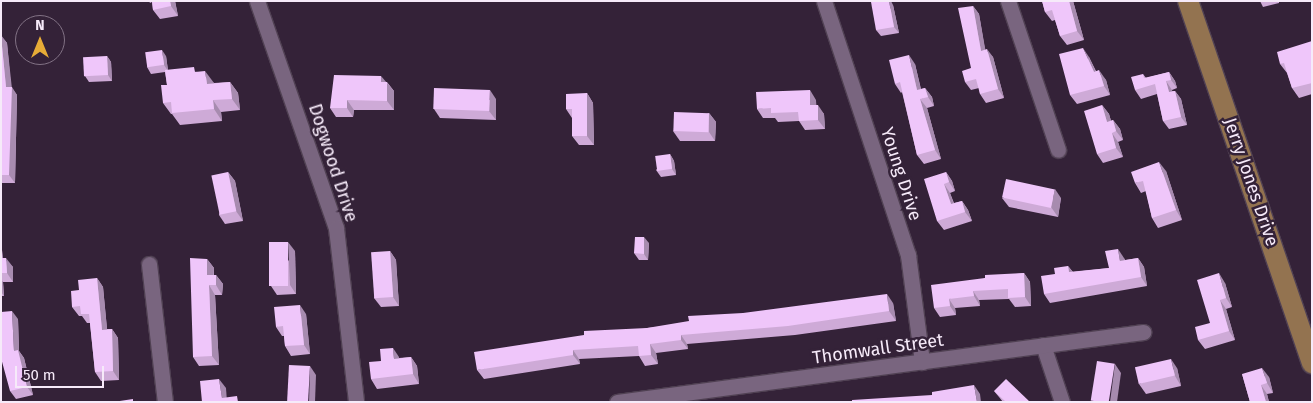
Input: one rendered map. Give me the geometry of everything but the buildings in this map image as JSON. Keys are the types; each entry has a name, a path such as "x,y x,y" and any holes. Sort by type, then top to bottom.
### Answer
{"main road":[{"name":"Jerry Jones Drive","path":"1188,1 1312,363"}],"street":[{"name":"Dogwood Drive","path":"258,1 336,228 356,402"},
{"name":"Young Drive","path":"824,1 908,256 922,362"},
{"path":"1008,1 1058,150"},
{"path":"149,264 165,402"},
{"name":"Thomwall Street","path":"617,402 1143,332"},
{"path":"1043,345 1062,402"}]}
